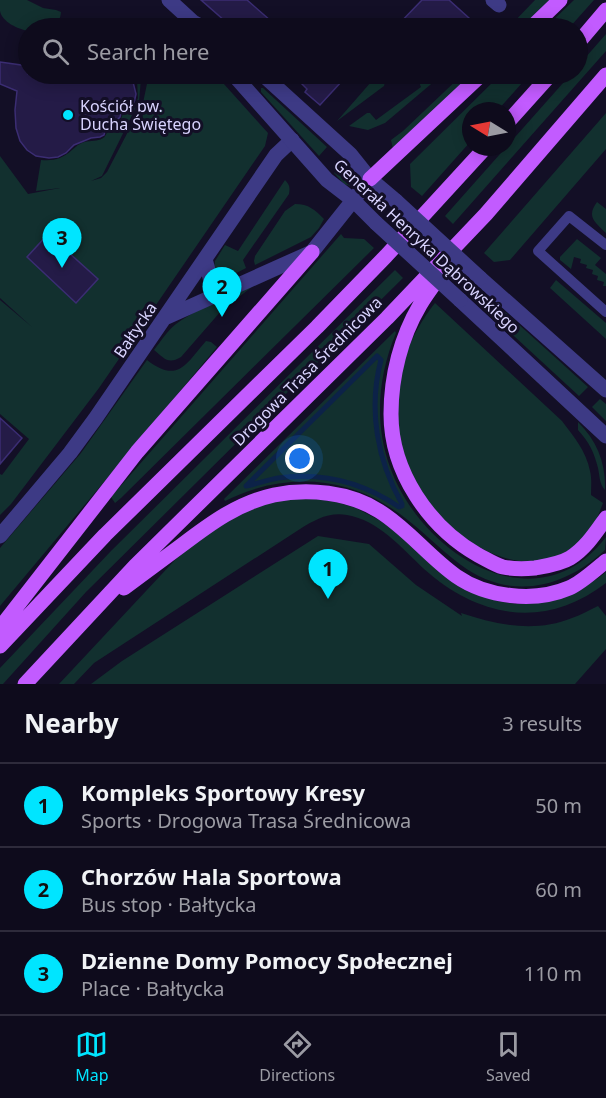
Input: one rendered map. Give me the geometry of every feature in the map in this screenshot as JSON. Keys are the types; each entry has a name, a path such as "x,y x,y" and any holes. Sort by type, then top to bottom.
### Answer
{"main road":[{"path":"541,18 560,0"},
{"path":"588,31 606,10"},
{"name":"Drogowa Trasa Średnicowa","path":"25,684 90,613 200,501 357,348 486,214 606,75"},
{"path":"370,179 471,84"},
{"path":"516,113 542,84"},
{"name":"Drogowa Trasa Średnicowa","path":"0,646 105,535 317,327 478,156"},
{"path":"486,214 420,304 397,362 392,390 391,416 399,459 407,481 418,500 449,535 470,551 501,567 524,569 568,559 591,539 606,518"},
{"path":"0,628 137,453 312,252"},
{"path":"90,613 221,516 272,496 298,492 316,491 333,494 378,510 402,527 456,576 480,589 528,596 549,594 570,587 606,561"}],"street":[{"path":"169,0 189,18"},
{"name":"Generała Henryka Dąbrowskiego","path":"242,84 327,180 353,200 606,436"},
{"name":"Generała Henryka Dąbrowskiego","path":"273,84 350,154 370,179 606,390"},
{"name":"Bałtycka","path":"0,536 95,419 276,155 292,140"},
{"path":"165,317 312,252 370,179"},
{"path":"205,259 210,281 225,291"}],"lane":[{"path":"606,244 569,216 538,252 606,312"}],"green space":[{"path":"0,0 27,0 43,8 61,12 60,18 18,18 18,27 4,18 0,11"},
{"path":"535,0 551,0 533,18 518,18"},
{"path":"574,0 594,0 578,18 555,18"},
{"path":"606,34 606,51 588,71 588,55"},
{"path":"137,84 141,84 139,101 102,176 91,181 101,178 107,172 143,103 147,84 224,84 268,133 265,146 99,388 11,504 0,515 0,474 2,475 29,439 0,414 0,300 32,327 0,298 0,156 28,194 60,188 36,191 41,160 58,159 79,144 102,139 108,124 120,121 123,108 135,105 138,98"},
{"path":"369,84 384,84 384,86 337,121"},
{"path":"420,84 431,84 385,123 368,130 349,126 367,113 370,113 376,120 421,87"},
{"path":"452,84 465,84 393,149 391,140"},
{"path":"491,84 521,84 505,102 473,102"},
{"path":"562,84 577,84 516,153 516,136"},
{"path":"261,88 327,147 319,156 261,92"},
{"path":"462,113 462,151 422,196 411,187 410,164"},
{"path":"606,113 606,149 510,260 494,262 484,253"},
{"path":"498,156 513,156 453,224 445,216"},
{"path":"343,161 358,176 350,186 344,184 334,173"},
{"path":"285,180 288,183 289,194 243,260 246,268 225,279 214,267 215,261 225,245 238,251"},
{"path":"597,202 606,209 606,233 592,216"},
{"path":"295,204 311,208 324,219 319,228 311,237 255,265 255,256 285,211"},
{"path":"341,234 344,238 364,239 374,248 115,503 111,497"},
{"path":"577,239 601,258 595,265 606,274 606,286 603,286 604,282 597,280 598,276 592,274 593,270 580,263 581,259 574,257 571,269 560,260 560,257"},
{"path":"395,270 403,278 86,592 3,684 0,684 0,668 111,551"},
{"path":"556,280 606,323 606,339 550,288"},
{"path":"253,284 230,304 228,303 181,357 169,360 154,350 170,330 184,318"},
{"path":"484,293 588,387 579,396 476,301"},
{"path":"435,303 562,421 583,451 591,474 591,495 603,503 592,527 568,551 548,559 527,562 506,558 486,550 466,539 448,524 419,491 408,467 401,442 397,418 397,394 401,370 409,347"},
{"path":"395,331 382,383 380,417 382,434 390,467 405,499 427,527 454,551 483,569 515,578 547,577 578,564 606,537 605,550 572,574 536,586 517,586 498,583 480,576 451,558 396,511 367,495 347,488 327,483 286,483 265,486 225,501 224,499"},
{"path":"206,341 217,347 0,606 0,548 81,453 147,360 158,367 174,371 187,363"},
{"path":"600,399 606,404 606,421 592,407"},
{"path":"578,422 585,429 599,453 604,471 605,490 593,452 578,430"},
{"path":"309,498 333,501 356,508 379,520 493,600 528,604 552,600 586,586 606,572 606,583 583,598 560,608 536,612 513,612 490,607 445,586 389,536 369,523 347,515 328,516 300,529 94,663 74,684 59,684 175,560 196,542 239,514 274,501"},
{"path":"318,536 369,544 416,585 462,616 461,613 516,626 544,625 558,623 598,606 606,616 606,649 575,684 91,684 122,661"}],"building":[{"path":"201,0 247,0 268,18 222,18"},
{"path":"422,0 449,0 469,18 405,18"},
{"name":"Kościół pw. Ducha Świętego","path":"0,62 18,65 18,84 134,84 136,94 134,103 122,109 116,121 107,124 104,135 74,145 58,157 49,158 36,156 20,141 16,128 17,91 0,84"},
{"path":"302,84 339,84 320,105 305,92 307,89"},
{"path":"48,234 98,279 76,303 27,257"},
{"path":"0,418 22,438 0,464"}],"waterway":[{"path":"377,356 381,360 375,397 377,434 386,470 402,506 399,507 356,485 326,478 294,476 246,486 377,356"}],"place":[{"name":"Kościół pw. Ducha Świętego","path":"68,115"},
{"name":"Dzienne Domy Pomocy Społecznej","path":"62,268"},
{"name":"Chorzów Hala Sportowa","path":"222,317"},
{"name":"Kompleks Sportowy Kresy","path":"328,599"}]}
